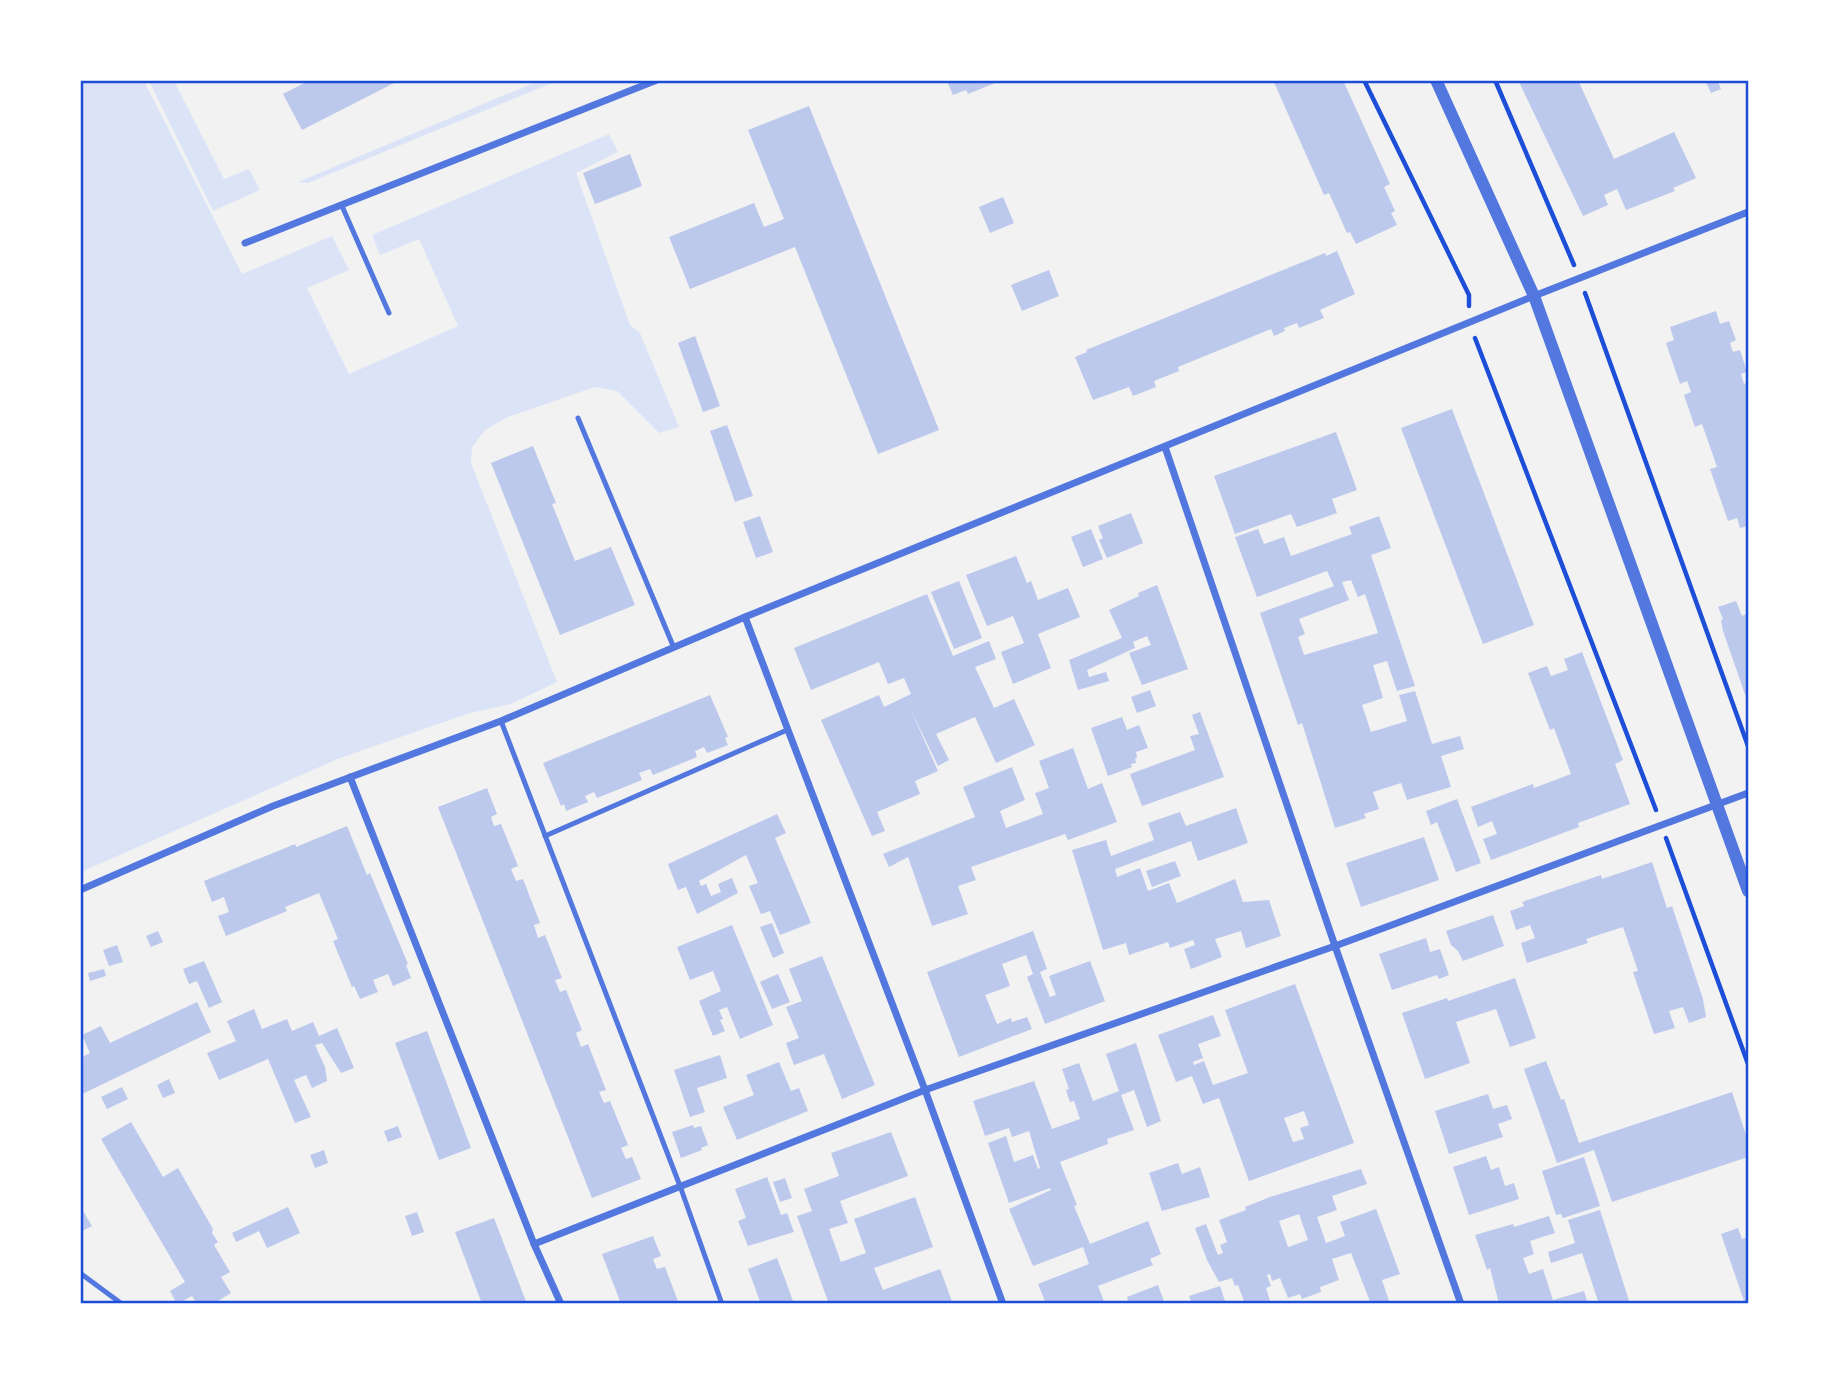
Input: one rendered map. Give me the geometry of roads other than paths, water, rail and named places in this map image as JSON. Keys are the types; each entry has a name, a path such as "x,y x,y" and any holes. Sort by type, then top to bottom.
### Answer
{"street":[{"path":"245,243 657,80"},
{"path":"1436,80 1534,296 1748,891"},
{"path":"80,890 168,850 350,777 501,721 745,618 1534,296 1748,212"},
{"path":"1165,447 1335,946 1461,1304"},
{"path":"745,618 925,1090 1003,1304"},
{"path":"350,777 534,1244 561,1304"},
{"path":"534,1244 925,1090 1335,946 1748,793"}],"lane":[{"path":"342,206 389,313"},
{"path":"579,418 674,648"},
{"path":"501,721 680,1186 722,1304"},
{"path":"545,836 787,730"},
{"path":"80,1273 122,1304"}]}
